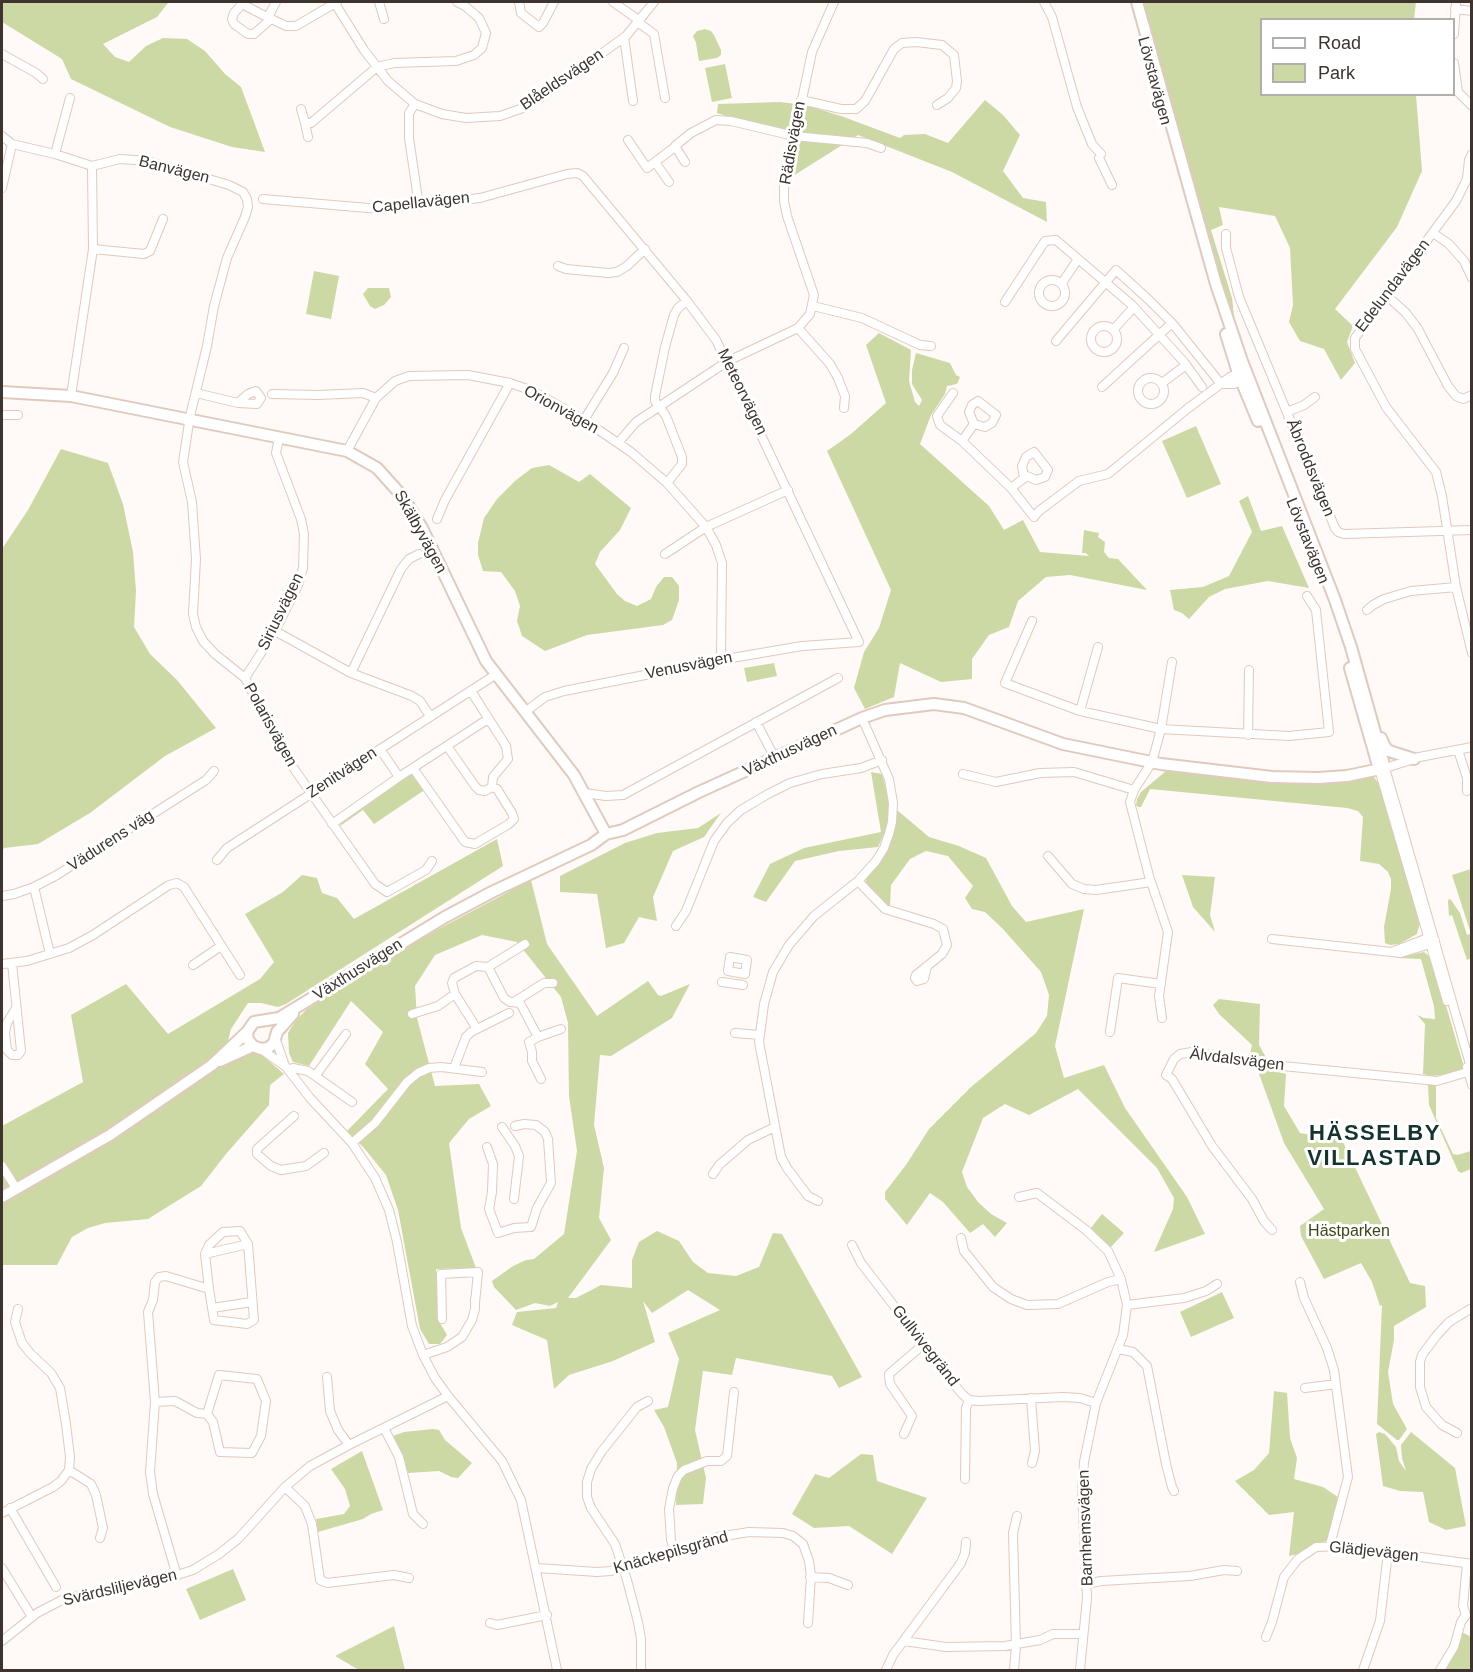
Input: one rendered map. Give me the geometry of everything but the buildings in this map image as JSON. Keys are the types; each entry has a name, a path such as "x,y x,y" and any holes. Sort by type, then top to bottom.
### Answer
{"street":[{"path":"276,2 270,18 254,34 248,34 234,24 232,19 234,13 242,3 270,18 286,26 296,26 336,2"},
{"name":"Blåeldsvägen","path":"336,2 388,81 415,104 442,114 466,118 500,116 523,108 541,97 624,37 654,2"},
{"path":"379,2 384,20"},
{"path":"305,123 311,123 377,67 393,63 463,60 478,51 485,42 485,27 473,12 457,2"},
{"path":"519,2 521,13 539,27 554,2"},
{"name":"Rädisvägen","path":"813,306 814,295 811,284 784,201 786,176 812,52 834,2"},
{"path":"1044,2 1052,17 1077,107 1112,185"},
{"name":"Lövstavägen","path":"1135,2 1187,202 1243,376 1325,584 1370,726 1472,1084"},
{"path":"617,3 654,34 665,98"},
{"path":"1455,5 1472,11"},
{"name":"Blåeldsvägen","path":"624,37 633,101"},
{"path":"801,100 841,109 856,109 865,101 894,49 902,43 916,42 942,45 954,55 956,88 948,98 937,105"},
{"path":"2,54 43,79"},
{"path":"1455,70 1458,92 1472,105"},
{"path":"55,154 70,98"},
{"path":"415,104 409,113 409,138 419,206"},
{"path":"301,108 308,137"},
{"path":"628,140 648,168 691,133 716,120 731,121 794,136 867,142 881,148"},
{"path":"2,136 12,144 92,166 93,249 71,396"},
{"path":"2,188 12,144"},
{"path":"675,147 686,162"},
{"name":"Edelundavägen","path":"1472,154 1467,179 1456,201 1355,338 1355,349 1386,407 1436,472 1456,587 1472,653"},
{"name":"Banvägen","path":"92,166 120,159 148,161 199,175 243,192"},
{"path":"655,162 669,182"},
{"name":"Capellavägen","path":"262,199 380,210 480,198 577,173"},
{"name":"Meteorvägen","path":"577,173 591,184 716,339 859,642"},
{"name":"Polarisvägen","path":"243,192 248,207 227,258 219,287 189,421 183,462 192,502 194,527 196,559 193,614 203,641 215,654 245,678 290,763 375,884 387,892 426,870 432,861"},
{"path":"93,249 144,254 150,251 163,219"},
{"name":"Åbroddsvägen","path":"1226,234 1226,248 1239,297 1338,532 1344,534 1472,530"},
{"path":"1433,234 1449,244 1464,261 1472,278"},
{"path":"1005,302 1045,242 1056,240 1134,307 1186,364 1202,387"},
{"path":"558,266 566,269 617,272 645,249"},
{"path":"1062,283 1078,259"},
{"path":"1056,341 1116,270 1172,323 1221,384"},
{"path":"1386,295 1406,313 1418,329 1448,386 1456,396 1462,399 1472,395"},
{"path":"667,483 682,464 682,457 666,416 655,396 674,315 678,308 687,301"},
{"path":"618,443 636,422 728,361 798,328 810,314 813,306 862,318 920,345 932,346"},
{"path":"1113,330 1134,307"},
{"path":"1102,387 1172,323"},
{"path":"798,328 830,364 845,396 844,408"},
{"path":"584,420 613,373 624,348"},
{"path":"1162,382 1186,364"},
{"name":"Orionvägen","path":"347,451 376,398 395,381 409,376 468,375 510,383 533,391 584,420 632,452 667,483 706,527 716,545 722,563 721,659"},
{"path":"953,393 937,416 940,425 962,441 1011,488 1034,517 1079,481 1108,474 1221,384 1243,376"},
{"path":"436,519 510,383"},
{"name":"Skälbyvägen","path":"2,392 71,396 347,451 377,468 403,497 422,528 474,637 495,675 574,774 606,834"},
{"path":"196,393 238,403"},
{"path":"272,394 363,393 376,398"},
{"name":"Åbroddsvägen","path":"1287,412 1304,405 1315,397"},
{"path":"2,415 18,415"},
{"path":"962,441 974,424"},
{"name":"Siriusvägen","path":"245,678 275,631 301,577 303,568 304,534 301,519 276,453 279,438"},
{"path":"1011,488 1024,477"},
{"path":"665,555 706,527 788,490"},
{"path":"351,673 401,569 409,559 418,554"},
{"path":"1367,610 1384,599 1412,591 1456,587"},
{"path":"1032,621 1005,683 1080,711 1161,729 1288,736 1329,732 1316,610 1307,596"},
{"path":"275,631 351,673 412,696 420,701 430,716"},
{"name":"Venusvägen","path":"525,712 545,697 564,691 721,659 802,646 859,642"},
{"path":"1080,711 1098,647"},
{"path":"1162,1018 1159,996 1168,932 1151,882 1130,802 1134,790 1152,762 1161,729 1172,662"},
{"path":"1248,735 1249,670"},
{"name":"Zenitvägen","path":"217,860 226,848 495,675"},
{"path":"585,793 606,796 623,795 838,678"},
{"path":"471,691 507,746 508,759 493,777 492,787"},
{"name":"Växthusvägen","path":"2,1197 110,1136 212,1065 247,1032 254,1022 279,1018 445,917 591,845 606,834 623,830 699,792 862,718 885,710 905,706 934,705 964,708 1063,744 1152,762 1272,777 1347,776 1381,766"},
{"path":"332,824 488,718"},
{"path":"818,1201 808,1196 781,1157 760,1048 760,1035 764,1004 774,972 789,945 814,916 858,881 884,848 892,822 893,803 882,760 862,718"},
{"path":"756,722 775,758"},
{"path":"1357,769 1370,757 1364,728 1370,726 1389,751 1414,759"},
{"path":"447,746 474,786 485,791 492,787"},
{"path":"1381,766 1472,747"},
{"path":"380,749 399,777"},
{"path":"1458,750 1467,778 1467,790"},
{"path":"676,926 686,911 714,842 735,815 757,800 790,783 822,774 853,770 882,760"},
{"name":"Växthusvägen","path":"1328,777 1357,769 1381,766"},
{"path":"412,768 465,842 470,844 475,844 514,819 497,789 492,787"},
{"name":"Vädurens väg","path":"2,896 34,887 57,875 206,780 214,771"},
{"path":"963,774 996,782 1040,773 1074,772 1134,790"},
{"path":"1048,856 1072,884 1084,889 1096,890 1151,882"},
{"path":"858,881 885,909 943,929 947,945 942,954 927,966"},
{"path":"2,964 69,948 169,885 177,883 184,887 240,975"},
{"path":"34,887 50,954"},
{"path":"1272,939 1401,953 1431,941"},
{"path":"474,1024 455,994 452,982 454,978 476,966 488,967 525,944"},
{"path":"193,965 221,946"},
{"path":"12,963 21,1051 12,1055 7,1050 4,1033 16,1008"},
{"path":"488,967 504,998 520,1003 538,1037"},
{"path":"1110,1032 1118,978 1161,984"},
{"path":"722,982 743,985"},
{"path":"514,1002 544,983 553,983"},
{"path":"412,1014 438,1006 455,994"},
{"name":"Växthusvägen","path":"212,1065 257,1048 268,1048 299,1007"},
{"path":"454,1068 466,1037 471,1032 509,1013"},
{"path":"268,1021 274,1026 287,1068 310,1098 352,1143 375,1178 389,1210 412,1326 423,1355 448,1396 502,1461 521,1500 557,1671"},
{"path":"541,1079 532,1061 529,1042 561,1029"},
{"path":"247,1032 248,1040 257,1048 287,1068 303,1068 316,1075 352,1102"},
{"path":"735,1033 760,1035"},
{"path":"316,1075 346,1034"},
{"name":"Älvdalsvägen","path":"1272,1230 1212,1146 1172,1079 1166,1076 1174,1059 1180,1054 1192,1052 1262,1064 1437,1081 1470,1071"},
{"path":"352,1143 375,1123 414,1075 429,1068 454,1068 482,1072"},
{"path":"294,1116 257,1149 256,1154 271,1166 281,1170 306,1166 324,1153"},
{"path":"487,1147 493,1164 489,1209 498,1233 514,1228 531,1227 537,1208 551,1183 548,1139 545,1132 536,1125 515,1126"},
{"path":"502,1127 519,1156 518,1181 514,1199"},
{"path":"713,1174 719,1165 748,1140 776,1127"},
{"path":"2,1166 16,1188"},
{"path":"1018,1197 1030,1193 1042,1196 1091,1234 1108,1251 1121,1279 1127,1305 1184,1298 1206,1291 1217,1284"},
{"path":"240,1231 248,1245 254,1320 246,1324 214,1320 206,1254 209,1245 223,1232 240,1231"},
{"path":"961,1238 964,1251 993,1287 1000,1294 1027,1305 1058,1304 1108,1282 1121,1279"},
{"path":"206,1254 248,1245"},
{"name":"Gullvivegränd","path":"852,1245 861,1263 961,1393 969,1400 1063,1396 1096,1403"},
{"path":"423,1355 447,1347 462,1337 472,1320 478,1272 441,1274 442,1319"},
{"path":"177,1576 153,1494 150,1472 156,1402 148,1312 153,1300 154,1282 159,1277 166,1276 209,1289"},
{"path":"1300,1282 1307,1306 1327,1348 1336,1384 1348,1477 1330,1545"},
{"path":"212,1308 252,1302"},
{"name":"Barnhemsvägen","path":"1080,1671 1087,1584 1083,1509 1084,1462 1096,1403 1123,1335 1127,1305"},
{"path":"1457,1433 1448,1430 1426,1407 1420,1387 1420,1362 1422,1355 1449,1322 1472,1308"},
{"path":"2,1513 61,1481 69,1470 69,1444 60,1388 51,1373 22,1343 15,1322 18,1309"},
{"path":"904,1434 912,1416 888,1378 893,1369 924,1344"},
{"path":"1118,1349 1133,1352 1147,1366 1168,1472 1174,1491"},
{"path":"156,1402 175,1401 197,1413 207,1414 213,1422 220,1452 252,1453 261,1437 266,1401 257,1379 219,1375 207,1414"},
{"path":"327,1377 330,1411 338,1430 349,1445"},
{"path":"1305,1388 1336,1384"},
{"path":"675,1552 671,1540 669,1509 673,1488 678,1476 684,1470 707,1461 721,1461 727,1456 734,1392"},
{"name":"Svärdsliljevägen","path":"2,1641 32,1617 64,1599 106,1589 155,1582 177,1576 207,1562 238,1539 285,1487 310,1467 448,1396"},
{"path":"1031,1398 1035,1451 1032,1463"},
{"path":"965,1479 966,1408 969,1400"},
{"path":"641,1671 638,1623 622,1567 615,1544 591,1508 587,1497 587,1482 594,1463 607,1444 637,1407 648,1401"},
{"path":"384,1428 399,1457 413,1514 423,1524"},
{"path":"69,1470 91,1484 94,1489 103,1528 100,1538"},
{"path":"285,1487 305,1506 312,1524 320,1580 327,1583 394,1575 409,1578"},
{"path":"10,1508 56,1587"},
{"path":"1014,1671 1016,1646 1013,1533 1017,1516"},
{"name":"Knäckepilsgränd","path":"537,1568 597,1572 675,1552 718,1537 749,1532 783,1533 793,1536 802,1544 809,1561 808,1623"},
{"path":"886,1671 893,1655 961,1563 966,1542"},
{"name":"Glädjevägen","path":"1266,1637 1284,1577 1291,1566 1307,1551 1316,1547 1330,1545 1469,1564 1463,1606 1466,1616 1461,1622 1454,1647 1440,1671"},
{"path":"1363,1671 1380,1621 1388,1552"},
{"path":"2,1568 32,1617"},
{"path":"1087,1584 1224,1570 1237,1571"},
{"path":"810,1577 829,1578 848,1585"},
{"path":"490,1623 496,1624 547,1615"},
{"path":"904,1641 946,1647 1016,1646 1053,1634 1083,1634"}],"green space":[{"path":"2,2 167,2 157,17 103,44 115,57 129,62 146,46 163,38 187,39 205,51 225,74 241,87 265,152 232,147 170,127 71,79 62,59 2,22"},
{"path":"1139,2 1416,2 1414,18 1260,18 1260,96 1416,96 1422,171 1397,227 1335,309 1353,326 1347,342 1355,363 1341,380 1324,349 1300,341 1289,322 1293,305 1290,248 1275,216 1219,207 1223,225 1211,230 1232,298 1234,316 1230,314 1173,106"},
{"path":"705,29 714,35 721,55 717,58 699,61 693,36 697,31"},
{"path":"725,64 732,98 712,102 705,68"},
{"path":"985,100 1003,115 1020,135 1003,171 1023,198 1046,202 1047,222 952,172 858,135 793,176 798,139 717,113 718,104 780,102 805,105 900,138 904,135 925,134 948,143"},
{"path":"314,271 339,276 331,319 306,314"},
{"path":"368,288 389,288 391,297 384,305 375,309 370,306 363,294"},
{"path":"879,333 911,350 909,381 915,402 919,406 922,400 912,384 916,353 950,363 956,375 960,377 957,384 947,386 945,394 931,415 920,444 989,506 1004,530 1023,520 1040,552 1089,556 1082,553 1084,530 1099,533 1098,537 1105,542 1104,552 1109,558 1118,559 1147,590 1070,575 1046,577 1018,601 1009,627 989,635 972,659 972,679 941,682 900,663 894,697 865,709 854,688 864,652 879,628 891,590 827,451 851,434 886,403 866,345"},
{"path":"1196,426 1221,484 1187,498 1162,441"},
{"path":"61,449 108,463 123,504 133,552 136,591 134,627 150,654 177,680 216,728 165,756 90,813 38,844 4,848 2,852 2,549 28,510"},
{"path":"549,465 579,482 590,474 631,508 620,530 600,552 595,564 617,594 625,601 637,606 651,599 656,587 664,577 672,577 679,586 679,600 672,620 663,625 587,635 545,651 522,636 517,621 520,606 515,591 501,572 483,571 478,555 478,543 484,518 497,499 532,468"},
{"path":"1248,496 1261,531 1282,526 1309,588 1268,581 1225,589 1209,597 1189,619 1174,610 1170,590 1203,587 1229,576 1252,532 1239,501"},
{"path":"774,663 777,676 747,682 744,668"},
{"path":"1166,771 1292,783 1331,784 1357,777 1373,776 1381,786 1420,923 1417,934 1399,944 1385,943 1384,927 1391,879 1388,872 1379,864 1360,861 1363,817 1358,811 1347,808 1150,789 1141,807 1138,807 1137,799 1141,792"},
{"path":"871,772 882,774 889,799 888,825 878,847 839,851 795,861 766,902 753,897 770,864 804,848 881,832"},
{"path":"411,773 416,774 426,789 374,824 363,810 340,826 341,822"},
{"path":"897,810 929,837 959,846 986,858 1012,906 1026,922 1084,909 1055,1046 1064,1078 1104,1065 1125,1108 1187,1197 1205,1234 1154,1252 1173,1209 1174,1198 1157,1168 1078,1089 1029,1115 1005,1104 983,1118 962,1172 967,1187 978,1202 991,1214 1007,1223 995,1237 983,1224 970,1233 943,1202 930,1193 907,1225 885,1199 885,1192 929,1129 971,1087 1036,1033 1047,1016 1049,995 1041,972 1002,928 985,912 972,909 965,898 973,886 948,856 926,851 910,859 891,885 890,907 865,884 867,877 889,848"},
{"path":"721,813 704,837 673,851 653,897 657,921 639,917 624,943 606,948 597,894 560,892 560,876 625,843 657,833 698,828"},
{"path":"497,839 503,866 286,1004 278,1007 248,1003 231,1029 227,1045 263,1056 284,1074 270,1085 269,1105 201,1186 148,1219 105,1223 88,1228 72,1237 57,1265 2,1265 2,1126 83,1082 71,1015 126,984 168,1034 260,979 274,962 245,914 283,892 302,875 317,878 322,893 337,898 354,919"},
{"path":"1471,869 1471,934 1452,875"},
{"path":"1182,875 1215,877 1210,915 1215,932 1193,907"},
{"path":"531,880 547,944 597,1016 648,981 661,996 690,984 672,1018 611,1056 600,1055 594,1125 604,1168 599,1218 611,1240 568,1298 576,1298 601,1285 632,1288 632,1260 639,1242 657,1231 679,1241 693,1262 708,1273 736,1276 759,1267 773,1233 782,1234 862,1377 839,1388 832,1376 736,1358 732,1375 703,1371 695,1430 706,1478 703,1504 676,1505 677,1463 664,1427 654,1410 668,1407 679,1359 668,1333 720,1310 688,1290 652,1313 643,1301 655,1342 613,1361 569,1375 554,1389 547,1340 512,1325 517,1312 556,1308 558,1302 550,1306 535,1303 516,1310 494,1287 492,1281 513,1266 534,1259 564,1234 577,1151 569,1096 568,1023 561,997 517,942 482,935 435,955 415,986 417,1018 435,1086 479,1084 491,1106 469,1119 449,1143 461,1228 476,1268 436,1269 439,1321 447,1335 440,1344 429,1344 420,1329 398,1210 386,1175 347,1131 388,1089 365,1064 383,1032 351,1001 309,1066 293,1062 289,1053 288,1033 307,1009 416,941"},
{"path":"1449,899 1460,913 1467,935 1471,934 1471,958 1467,960 1452,915 1449,916"},
{"path":"1424,952 1429,956 1435,968 1464,1067 1449,1074 1432,1076 1423,1074 1425,1024 1417,1015 1435,1019 1434,1006 1421,959 1397,958"},
{"path":"1219,999 1260,1004 1259,1045 1267,1059 1249,1058 1252,1045 1219,1014 1213,1005"},
{"name":"Hästparken","path":"1267,1069 1286,1074 1284,1106 1300,1133 1342,1140 1410,1283 1425,1286 1426,1307 1394,1326 1394,1340 1388,1372 1393,1404 1407,1429 1399,1440 1377,1424 1382,1305 1380,1306 1372,1282 1361,1263 1324,1279 1301,1236 1300,1226 1324,1209 1284,1143 1258,1071"},
{"path":"1428,1084 1434,1084 1436,1087 1436,1118 1453,1154 1471,1151 1471,1169 1461,1173 1458,1171 1429,1105"},
{"path":"1102,1214 1124,1233 1110,1248 1090,1229"},
{"path":"1222,1292 1234,1318 1191,1337 1180,1312"},
{"path":"1274,1391 1287,1393 1290,1438 1297,1458 1294,1479 1323,1487 1338,1497 1327,1541 1289,1556 1294,1512 1269,1515 1235,1481 1254,1470 1269,1453"},
{"path":"439,1430 445,1440 472,1463 458,1478 439,1471 408,1473 393,1436 404,1432"},
{"path":"1379,1432 1385,1434 1396,1447 1399,1461 1406,1471 1401,1445 1411,1432 1455,1468 1466,1526 1446,1530 1429,1522 1423,1492 1400,1491 1383,1486 1376,1434"},
{"path":"362,1451 383,1510 363,1519 318,1532 316,1519 344,1514 350,1506 345,1489 331,1469"},
{"path":"861,1454 873,1455 877,1481 927,1498 892,1554 849,1526 814,1528 792,1514 815,1474 829,1478"},
{"path":"233,1569 246,1600 200,1620 186,1589"},
{"path":"394,1626 405,1670 359,1670 335,1656"},
{"path":"1462,1632 1471,1637 1471,1670 1443,1670"}],"district":[{"name":"HÄSSELBY VILLASTAD","path":"1375,1146"}]}
